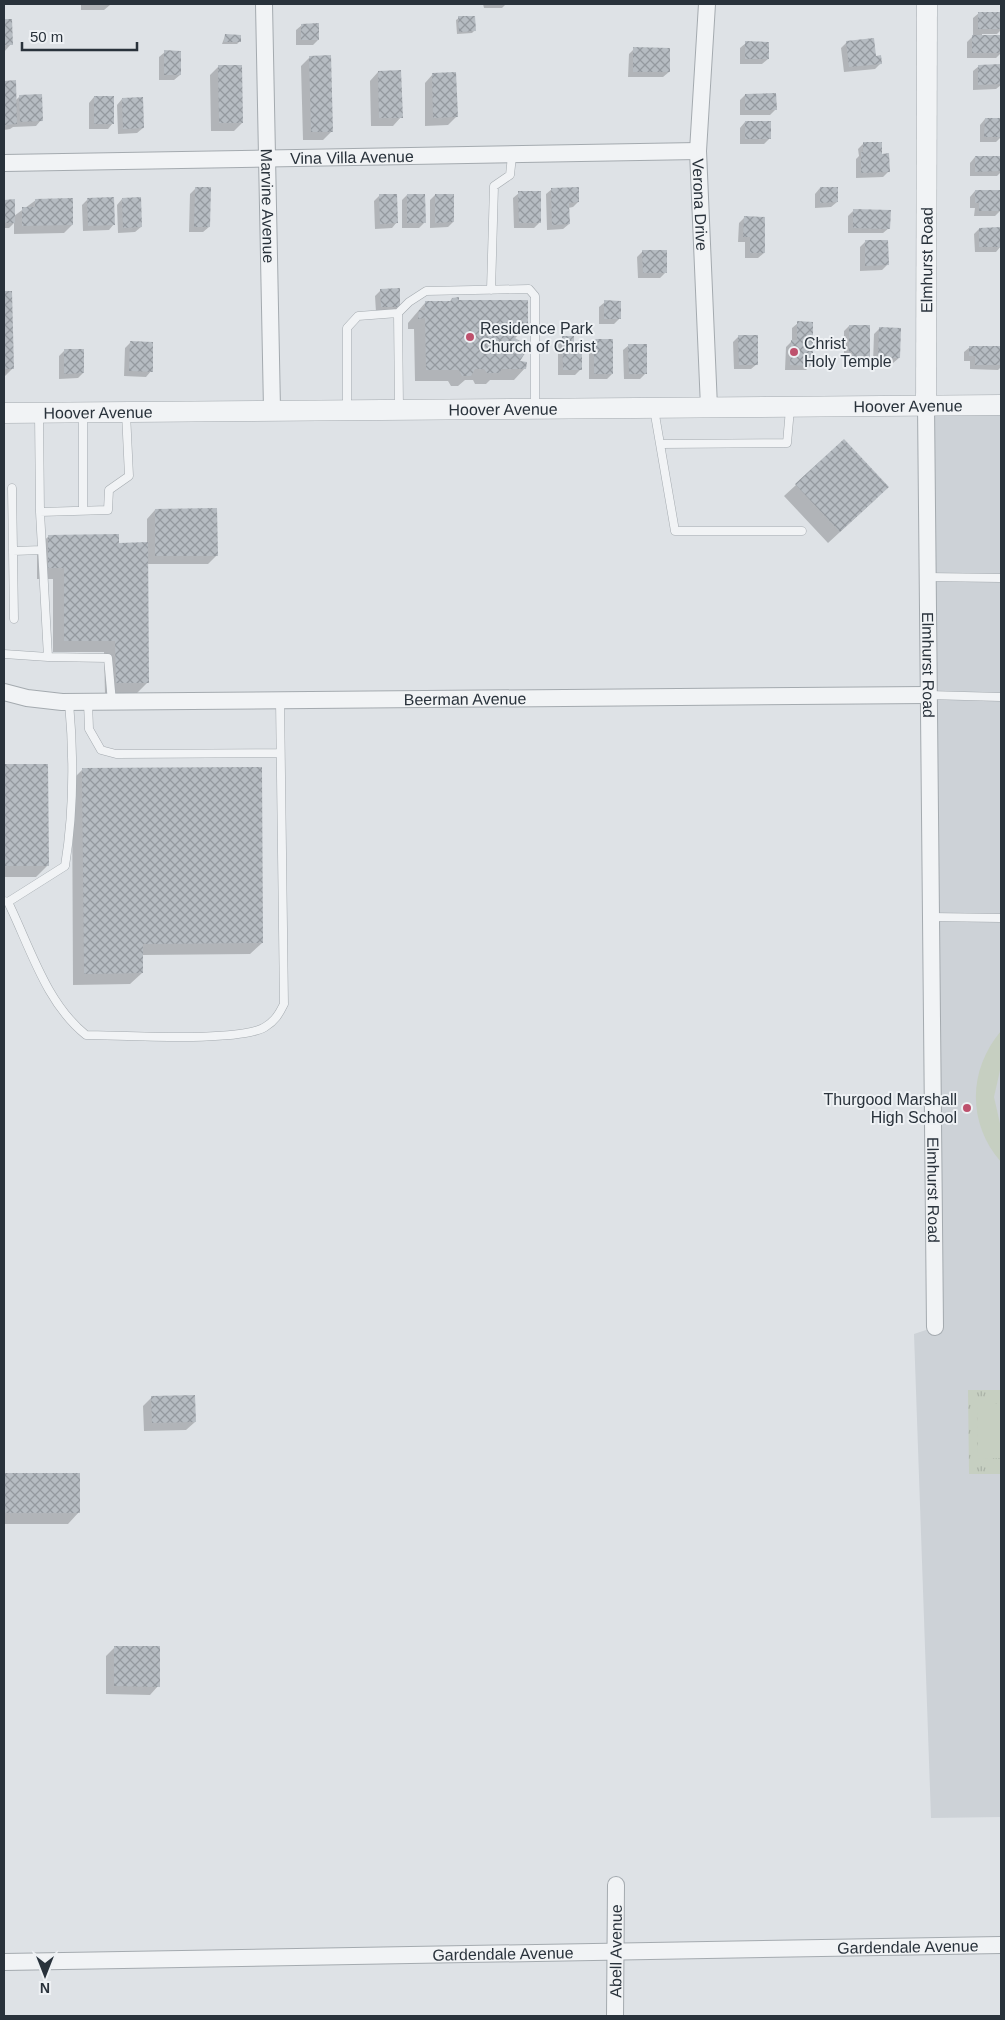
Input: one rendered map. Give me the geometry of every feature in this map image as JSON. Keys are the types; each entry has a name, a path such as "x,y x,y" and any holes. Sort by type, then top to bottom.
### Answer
{"street":[{"name":"Marvine Avenue","path":"264,4 272,409"},
{"name":"Verona Drive","path":"707,4 698,151 703,308 709,407"},
{"name":"Elmhurst Road","path":"927,4 927,695 935,1327"},
{"name":"Vina Villa Avenue","path":"4,163 512,156 698,151"},
{"name":"Hoover Avenue","path":"4,413 272,409 1001,405"},
{"name":"Beerman Avenue","path":"4,692 27,698 69,702 927,695"},
{"name":"Abell Avenue","path":"615,2016 616,1885"},
{"name":"Gardendale Avenue","path":"4,1962 435,1953 615,1952 738,1948 1001,1945"}],"lane":[{"path":"491,290 494,186 510,175 512,156"},
{"path":"347,409 347,328 358,316 398,313 409,302 426,291 529,289 535,296 535,408"},
{"path":"398,313 399,408"},
{"path":"661,444 787,443 791,406"},
{"path":"653,407 676,531 802,531"},
{"path":"40,512 108,510 109,490 129,476 126,411"},
{"path":"39,412 40,512 48,658"},
{"path":"83,412 83,510"},
{"path":"12,488 14,619"},
{"path":"13,551 42,550"},
{"path":"927,578 1001,578"},
{"path":"4,654 48,658 108,658 112,702"},
{"path":"927,695 1001,697"},
{"path":"69,702 73,776 71,830 64,866 6,902 50,991 72,1023 86,1035 228,1036 266,1027 278,1017 284,1004 280,700"},
{"path":"88,702 89,729 101,750 116,754 280,753"},
{"path":"930,917 1001,918"}],"shaded area":[{"name":"Thurgood Marshall High School","path":"926,405 1001,405 1001,1817 931,1818 914,1334 935,1327"}],"green space":[{"path":"1001,1031 1001,1066 994,1097 1001,1128 1001,1162 990,1147 982,1131 977,1114 976,1096 982,1062 990,1046"},
{"path":"968,1390 1001,1390 1001,1474 969,1474"},
{"path":"977,1404 1001,1404 1001,1458 978,1459"}],"building":[{"path":"978,12 1001,12 1001,29 978,29"},
{"path":"458,16 475,16 476,31 459,32"},
{"path":"4,19 12,19 13,45 4,45"},
{"path":"319,23 319,40 301,40 301,24"},
{"path":"225,34 241,35 241,42 224,42"},
{"path":"972,35 1001,35 1001,53 972,53"},
{"path":"874,38 876,56 881,55 882,64 849,67 846,41"},
{"path":"745,41 769,42 769,59 745,59"},
{"path":"633,47 670,48 670,72 633,72"},
{"path":"164,50 181,51 181,75 164,75"},
{"path":"331,55 333,132 311,132 309,56"},
{"path":"1001,64 1001,84 978,85 978,65"},
{"path":"218,65 242,65 243,123 219,123"},
{"path":"401,70 403,118 379,118 378,71"},
{"path":"456,72 458,117 433,118 432,73"},
{"path":"16,80 17,124 4,125 4,81"},
{"path":"776,93 777,110 745,110 745,94"},
{"path":"42,94 43,121 20,122 19,95"},
{"path":"94,96 114,96 114,124 94,124"},
{"path":"143,97 144,128 123,129 122,98"},
{"path":"985,118 1001,118 1001,137 984,137"},
{"path":"745,121 771,121 771,139 745,139"},
{"path":"863,142 882,142 882,154 889,153 890,172 861,173"},
{"path":"975,156 1001,156 1001,171 975,172"},
{"path":"195,187 211,187 210,227 194,227"},
{"path":"579,187 579,202 569,203 570,224 552,225 551,188"},
{"path":"820,187 838,187 838,202 820,203"},
{"path":"975,190 1001,190 1001,211 979,211 979,203 975,203"},
{"path":"518,191 541,191 541,223 519,223"},
{"path":"379,194 397,194 398,223 380,224"},
{"path":"407,194 425,194 426,223 407,223"},
{"path":"435,194 454,194 454,222 435,223"},
{"path":"114,197 115,225 88,226 87,198"},
{"path":"141,197 142,227 123,228 122,198"},
{"path":"73,198 73,225 22,226 22,207 35,207 35,199"},
{"path":"15,199 15,223 4,223 4,200"},
{"path":"853,209 891,210 890,229 853,228"},
{"path":"744,216 765,217 765,253 750,253 750,237 743,237"},
{"path":"1001,227 1001,247 979,247 979,228"},
{"path":"865,240 888,240 889,265 865,266"},
{"path":"642,250 667,250 667,273 643,273"},
{"path":"400,288 400,307 381,307 380,289"},
{"path":"4,291 12,291 14,369 4,369"},
{"name":"Residence Park Church of Christ","path":"459,297 459,300 528,300 528,327 510,327 515,338 525,344 527,350 520,361 527,362 526,369 502,369 499,373 487,373 484,369 475,369 471,376 462,376 459,370 426,370 425,318 418,319 419,310 425,310 425,301 451,301 452,298"},
{"path":"604,300 621,301 621,319 604,319"},
{"path":"797,321 813,322 813,366 790,365 791,340 797,340"},
{"path":"849,325 870,325 870,362 852,361 852,352 849,352"},
{"path":"879,327 901,328 900,358 878,358"},
{"path":"738,335 758,335 758,365 739,365"},
{"path":"562,336 574,336 574,342 582,342 582,370 563,370"},
{"path":"594,339 613,339 613,374 594,374"},
{"path":"130,341 153,342 153,372 129,371"},
{"path":"628,344 647,344 647,374 629,374"},
{"path":"969,346 1001,346 1001,365 975,365 975,356 969,356"},
{"path":"64,349 84,349 84,373 64,374"},
{"path":"844,439 889,487 840,532 795,484"},
{"path":"217,508 218,556 155,556 155,509"},
{"path":"119,534 119,543 148,542 149,683 116,683 115,641 64,641 64,568 48,568 48,535"},
{"path":"4,764 48,764 49,866 4,866"},
{"path":"262,767 263,943 143,944 143,973 84,974 82,768"},
{"path":"195,1395 196,1422 152,1423 151,1396"},
{"path":"4,1473 80,1473 80,1513 4,1513"},
{"path":"114,1646 160,1646 160,1687 114,1686"}],"place":[{"name":"Residence Park Church of Christ","path":"470,337"},
{"name":"Christ Holy Temple","path":"794,352"},
{"name":"Thurgood Marshall High School","path":"967,1108"}]}
